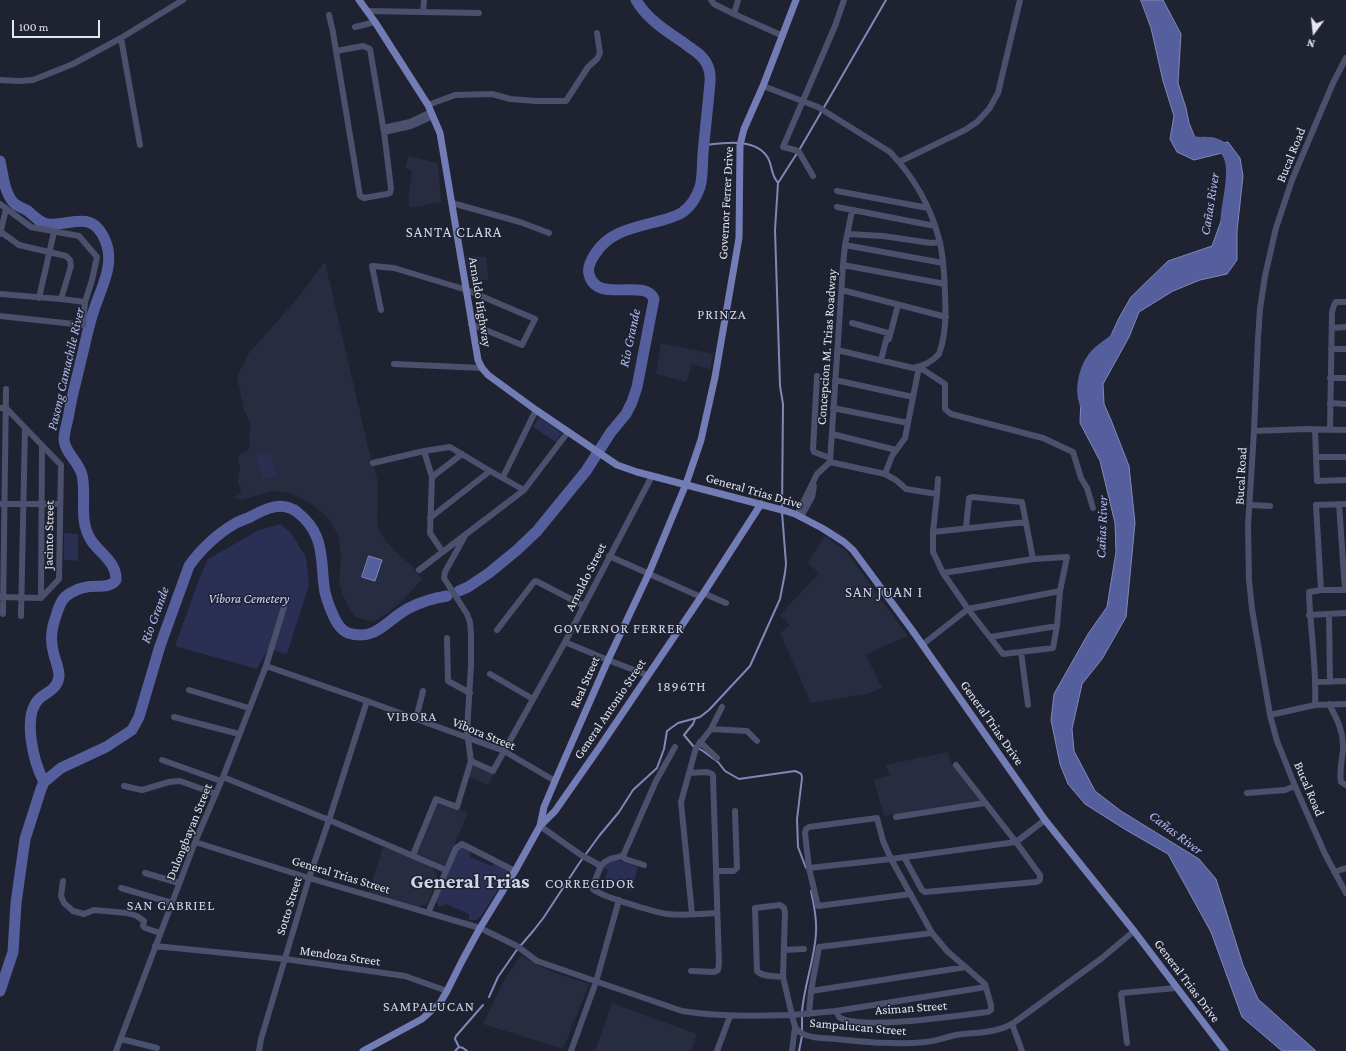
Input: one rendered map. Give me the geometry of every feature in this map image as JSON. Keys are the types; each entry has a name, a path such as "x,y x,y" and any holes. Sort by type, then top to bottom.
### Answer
{"main road":[{"name":"Arnaldo Highway","path":"359,0 375,22 431,111 440,133 471,324 478,360 482,368 488,375 536,410 617,466 686,484"},
{"name":"Governor Ferrer Drive","path":"686,484 701,440 714,383 735,265 739,238 740,145 744,128 763,86 796,0"},
{"name":"General Trias Drive","path":"686,484 776,508 799,516 822,528 844,542 853,550 1046,820 1134,931 1225,1051"},
{"name":"Real Street","path":"540,826 544,807 555,781 686,484"},
{"name":"General Antonio Street","path":"363,1051 422,1019 440,1003 480,928 515,871 540,826 555,811 702,595 761,504"}],"street":[{"path":"2,80 26,81 40,78 73,64 121,38 183,0"},
{"path":"423,12 424,0"},
{"path":"711,0 714,4 782,36"},
{"path":"734,14 738,0"},
{"path":"813,176 797,151 783,147 836,26 844,0"},
{"path":"899,162 965,130 978,122 990,109 998,93 1020,0"},
{"path":"367,11 479,13"},
{"path":"329,15 360,196 363,198 387,194 391,191 370,49 363,46 336,52"},
{"path":"355,27 375,22"},
{"path":"383,130 410,124 455,95 492,94 510,99 566,101 588,67 597,59 600,53 597,33"},
{"path":"121,38 140,145"},
{"name":"Bucal Road","path":"1346,58 1312,130 1292,180 1276,228 1265,276 1260,309 1248,526 1249,580 1252,609 1270,715 1277,741 1295,786 1334,872 1346,893"},
{"path":"763,86 818,107 890,152 916,185 928,208 940,242 945,284 946,317 939,354 919,367 913,368 837,350"},
{"path":"837,191 928,208"},
{"path":"452,203 520,222 550,233"},
{"path":"0,204 31,227 79,236 97,257 85,302 83,325 0,316"},
{"path":"837,207 935,226"},
{"path":"6,209 0,233 19,245 66,256 70,260 72,266 61,299"},
{"name":"Concepcion M. Trias Roadway","path":"830,460 843,265 845,245 852,211"},
{"path":"39,298 54,232"},
{"path":"848,234 883,236 930,243 940,242"},
{"path":"845,245 943,263"},
{"path":"843,265 945,284"},
{"path":"381,310 372,266 394,268 466,290 535,319 522,345 471,324"},
{"path":"842,290 946,317"},
{"path":"0,294 85,302"},
{"path":"1330,430 1332,312 1336,302 1346,302"},
{"path":"882,360 898,305"},
{"path":"852,323 888,333 882,360"},
{"path":"1332,328 1346,327"},
{"path":"1331,349 1346,349"},
{"path":"394,364 482,368"},
{"path":"885,474 892,456 905,438 919,367"},
{"path":"919,367 944,384 945,409 950,414 1043,438 1072,452 1081,478 1088,488 1093,508"},
{"path":"817,376 813,449 816,454 830,460 885,474 906,488 937,494"},
{"path":"1330,378 1346,378"},
{"path":"835,380 913,397"},
{"path":"3,614 3,408 6,389"},
{"path":"1330,403 1346,404"},
{"path":"2,597 41,598 42,504 42,445 26,428 3,408"},
{"path":"833,408 908,423"},
{"path":"503,477 536,410"},
{"path":"21,616 26,428"},
{"path":"1315,430 1317,457 1316,481 1346,480"},
{"path":"1254,431 1346,430"},
{"path":"419,570 524,490 568,432"},
{"path":"832,434 896,450"},
{"name":"Jacinto Street","path":"41,598 60,579 61,465 42,445"},
{"path":"373,463 424,451 450,447 524,490"},
{"path":"424,451 432,477 430,533 442,552"},
{"path":"432,477 462,454"},
{"path":"1317,457 1346,457"},
{"path":"799,516 812,497 817,474 830,460"},
{"path":"430,518 490,471"},
{"name":"Arnaldo Street","path":"470,761 494,771 566,642 609,556 652,476"},
{"path":"938,479 933,532 933,552 943,573 968,609 1003,654 1052,648 1057,626 1060,591 1067,557 1033,560 943,573"},
{"path":"966,528 969,498 973,497 1022,502 1033,560"},
{"path":"2,504 60,504"},
{"path":"1315,705 1316,682 1309,615 1309,592 1321,590 1346,590 1343,504 1317,504 1316,506 1321,590"},
{"path":"1250,505 1270,506"},
{"path":"933,532 1026,522"},
{"path":"413,855 436,799 457,807 470,761 467,730 472,642 470,622 467,614 444,578 445,572 466,534"},
{"path":"609,556 702,595 726,603"},
{"path":"497,630 536,581 584,606"},
{"path":"922,645 968,609 1060,591"},
{"name":"Dulongbayan Street","path":"116,1051 179,883 216,794 266,666 284,607"},
{"path":"1309,615 1346,613"},
{"path":"1329,614 1330,682"},
{"path":"990,637 1057,626"},
{"path":"447,638 448,681 470,693"},
{"path":"566,642 647,675"},
{"path":"1021,652 1028,705"},
{"name":"Vibora Street","path":"266,666 504,751 555,781"},
{"path":"490,674 533,699"},
{"path":"1316,682 1346,681"},
{"path":"189,690 249,708"},
{"path":"416,719 423,691"},
{"name":"Sotto Street","path":"259,1051 261,1039 309,878 329,820 366,701"},
{"path":"1329,704 1344,729 1340,776 1341,782 1346,785"},
{"path":"1270,715 1315,705 1346,704"},
{"path":"692,914 681,806 694,751 711,730 722,707"},
{"path":"174,716 240,734"},
{"path":"711,730 747,731 757,741"},
{"path":"700,742 716,758"},
{"path":"623,856 656,781 675,747"},
{"path":"162,760 222,779 329,820 446,870"},
{"path":"904,857 925,892 1040,880 1040,875 1016,842 956,765"},
{"path":"689,773 707,772 713,776 719,963 718,970 714,972 691,970"},
{"path":"124,786 142,790 169,782 180,781 216,794"},
{"path":"1247,793 1286,790 1295,786"},
{"path":"896,817 985,803"},
{"path":"716,871 733,872 737,868 735,811"},
{"path":"783,977 762,975 757,971 755,908 780,905 784,908 783,977 792,1015 836,1011 986,987 983,982 947,951 932,932 911,894 891,859 883,841 877,818 810,827 806,830 805,833 809,868 818,906 911,894"},
{"path":"809,868 891,859 1016,842 1046,820"},
{"path":"540,826 588,859 601,866"},
{"name":"General Trias Street","path":"195,842 309,878 480,928"},
{"path":"428,912 456,848 462,844 515,871"},
{"path":"623,856 625,859 644,866"},
{"path":"623,856 609,859 601,866 593,885 593,889 597,892 619,900 667,914 717,913"},
{"path":"1334,872 1346,868"},
{"path":"145,873 179,883"},
{"path":"64,880 61,896 64,904 73,912 84,914 94,910 127,913 142,919 144,921 145,928 160,932"},
{"path":"120,888 172,903"},
{"path":"572,1051 596,982 619,900"},
{"name":"Sampalucan Street","path":"480,928 517,946 537,961 682,1011 706,1015 730,1016 792,1015 795,1027 801,1033 815,1037 901,1044 928,1042 956,1035 982,1033 1000,1029 1012,1024 1102,958 1134,931"},
{"path":"809,1014 811,991 819,947 932,932"},
{"name":"Mendoza Street","path":"155,946 285,959 405,976 447,991"},
{"path":"784,950 804,949"},
{"path":"811,991 966,967"},
{"name":"Asiman Street","path":"836,1011 839,1017 846,1020 888,1023 988,1012 991,1010 992,1005 986,987"},
{"path":"1127,1043 1121,994 1176,988"},
{"path":"717,1051 730,1016"},
{"path":"1012,1024 1022,1051"},
{"path":"792,1051 795,1027"},
{"path":"121,1039 157,1048"}],"shaded area":[{"path":"1141,0 1163,0 1181,34 1178,83 1189,123 1196,140 1210,145 1228,142 1240,158 1243,176 1237,231 1237,260 1227,274 1200,280 1173,291 1139,312 1129,337 1103,384 1104,404 1129,466 1135,523 1126,617 1102,659 1082,684 1072,729 1074,751 1095,791 1121,811 1199,859 1216,879 1243,965 1258,999 1316,1051 1282,1051 1242,1017 1211,932 1168,854 1085,804 1068,784 1060,764 1051,720 1054,694 1088,634 1107,607 1116,552 1115,523 1100,461 1080,423 1081,395 1085,377 1093,360 1106,346 1131,297 1168,261 1212,246 1234,185 1227,161 1222,153 1194,160 1177,152 1170,139 1174,116 1163,81 1151,28"},
{"path":"408,156 438,163 441,202 410,208 408,200 412,171 405,168"},
{"path":"465,256 486,257 489,281 470,277"},
{"path":"325,262 369,451 378,482 377,525 384,539 413,567 422,579 404,599 388,613 373,622 355,617 343,597 339,583 341,555 338,534 325,515 309,502 290,493 274,491 240,500 234,497 240,494 241,489 238,483 240,466 238,459 239,454 246,452 250,448 249,434 251,425 244,410 237,377 249,353 295,301"},
{"path":"661,343 713,354 710,369 692,364 686,382 656,374"},
{"path":"825,536 845,550 908,636 866,655 882,688 867,694 811,703 780,633 790,625 780,615 819,573 807,563"},
{"path":"369,556 382,560 375,581 362,577"},
{"path":"948,752 950,760 978,799 978,803 884,816 874,780 891,775 885,765"},
{"path":"471,763 494,773 488,785 467,776"},
{"path":"436,800 468,813 445,866 413,853"},
{"path":"383,847 431,865 437,876 428,903 417,908 368,894"},
{"path":"520,956 555,973 589,984 563,1049 483,1024 502,984"},
{"path":"612,1003 697,1034 691,1051 595,1051"}],"green space":[{"path":"539,417 562,433 556,442 533,427"},
{"path":"269,452 277,475 264,479 256,456"},
{"name":"Vibora Cemetery","path":"281,524 291,533 306,557 309,585 287,654 268,649 257,669 175,646 208,559 259,530"},
{"path":"64,533 78,534 78,561 64,560"},
{"path":"460,847 470,849 470,857 491,866 497,862 508,869 508,874 481,916 476,920 469,920 469,914 446,904 439,907 435,899 457,849"},
{"path":"611,858 638,867 631,891 604,883 608,870 603,868"}],"waterway":[{"name":"Rio Grande","path":"459,591 468,587 489,573 537,531 586,471 611,432 626,414 632,402 637,387 654,299 649,293 641,290 610,290 601,288 593,283 589,274 589,266 592,259 601,246 617,235 634,228 671,218 683,212 689,207 700,187 710,82 710,75 706,62 695,51 657,24 640,7 636,0"},
{"path":"489,997 498,977 516,951 544,917 599,836 619,812 633,790 657,768 664,749 667,731 678,723 700,717 709,710 750,666 780,599 786,564 782,512 783,404 780,386 775,230 778,183 801,147 886,0"},
{"name":"Cañas River","path":"1188,140 1216,144 1224,149 1229,157 1232,177 1226,219"},
{"path":"704,145 739,143 756,147 763,151 768,158 778,183"},
{"name":"Pasong Camachile River","path":"0,161 8,195 15,204 26,210 37,219 48,224 81,221 94,225 100,230 105,240 109,259 106,277 88,330 68,416 64,440 67,449 82,475 84,491 84,516 87,532 94,545 111,563 116,574 116,580 107,586 81,588 67,595 60,603 58,608 53,626 52,640 59,676 57,684 40,698 34,706 30,727 33,752 44,782"},
{"name":"Cañas River","path":"1085,404 1083,398 1083,384 1086,370 1097,353 1117,337"},
{"name":"Rio Grande","path":"0,991 13,952 16,903 25,839 44,782 61,768 106,747 132,730 139,717 160,646 189,566 210,542 236,523 263,510 280,506 297,512 309,524 315,534 319,544 327,601 337,623 348,633 358,635 374,632 409,608 428,600 447,596"},
{"path":"694,747 684,735 695,719"},
{"path":"698,748 718,762 725,771 739,779 795,771 801,774 802,778 797,819 798,847 806,868"},
{"path":"802,1012 814,952 816,932 816,917 811,891"},
{"path":"459,1047 455,1039 456,1036 483,1005"},
{"path":"802,1017 802,1031"},
{"path":"799,1051 802,1036"},
{"path":"455,1051 459,1047 467,1051"}],"district":[{"name":"SANTA CLARA","path":"454,232"},
{"name":"PRINZA","path":"722,315"},
{"name":"SAN JUAN I","path":"884,592"},
{"name":"GOVERNOR FERRER","path":"619,629"},
{"name":"1896TH","path":"682,687"},
{"name":"VIBORA","path":"412,717"},
{"name":"General Trias","path":"470,882"},
{"name":"CORREGIDOR","path":"590,884"},
{"name":"SAN GABRIEL","path":"171,906"},
{"name":"SAMPALUCAN","path":"429,1007"}]}
